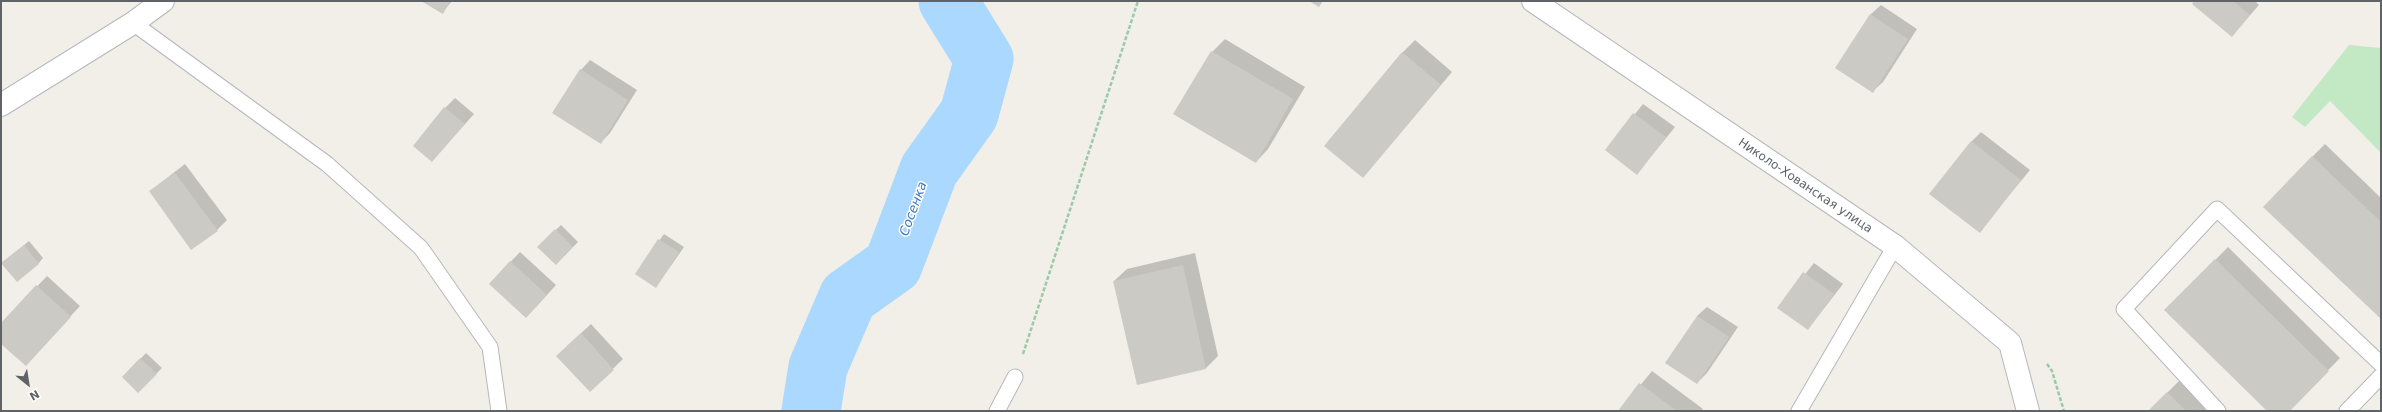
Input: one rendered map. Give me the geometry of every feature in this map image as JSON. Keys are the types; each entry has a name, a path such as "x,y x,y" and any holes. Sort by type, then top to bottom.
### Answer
{"street":[{"path":"1,105 133,23 164,1"},
{"name":"Николо-Хованская улица","path":"1533,1 1895,246 2010,343 2028,411"}],"lane":[{"path":"133,23 327,164 421,248 490,347 499,411"},
{"path":"2218,411 2124,308 2217,209 2381,364"},
{"path":"1799,411 1895,246"},
{"path":"2347,411 2381,376"},
{"path":"997,411 1015,377"}],"path":[{"path":"1015,377 1138,1"}],"green space":[{"path":"2349,45 2381,48 2381,153 2330,101 2305,127 2292,117"}],"building":[{"path":"421,1 450,1 443,14"},
{"path":"1309,1 1323,1 1319,7"},
{"path":"2194,1 2233,1 2250,15 2232,37 2192,4"},
{"path":"1870,14 1908,39 1873,93 1835,68"},
{"path":"1211,51 1293,99 1256,163 1173,114"},
{"path":"1402,52 1441,85 1363,178 1324,146"},
{"path":"580,69 628,100 601,144 552,113"},
{"path":"444,107 465,124 432,162 413,146"},
{"path":"1633,113 1666,137 1637,175 1605,150"},
{"path":"1971,141 2021,180 1980,233 1929,194"},
{"path":"2312,156 2381,222 2381,319 2263,207"},
{"path":"175,173 218,231 191,250 149,191"},
{"path":"555,229 573,247 556,265 537,247"},
{"path":"658,239 679,252 656,288 635,274"},
{"path":"24,245 39,264 17,282 1,263"},
{"path":"2215,259 2329,371 2290,411 2267,411 2164,310"},
{"path":"510,261 547,295 526,318 489,284"},
{"path":"1183,265 1206,369 1137,385 1113,281"},
{"path":"1803,272 1834,294 1808,330 1777,308"},
{"path":"36,285 71,317 26,366 1,344 1,323"},
{"path":"1697,316 1729,337 1697,384 1665,363"},
{"path":"581,333 614,370 590,392 556,356"},
{"path":"140,358 157,374 138,393 122,377"},
{"path":"1639,383 1677,411 1618,411"},
{"path":"2167,392 2186,411 2148,411"}],"waterway":[{"name":"Сосенка","path":"811,411 818,367 848,297 893,265 929,170 969,114 984,59 948,1"}]}
